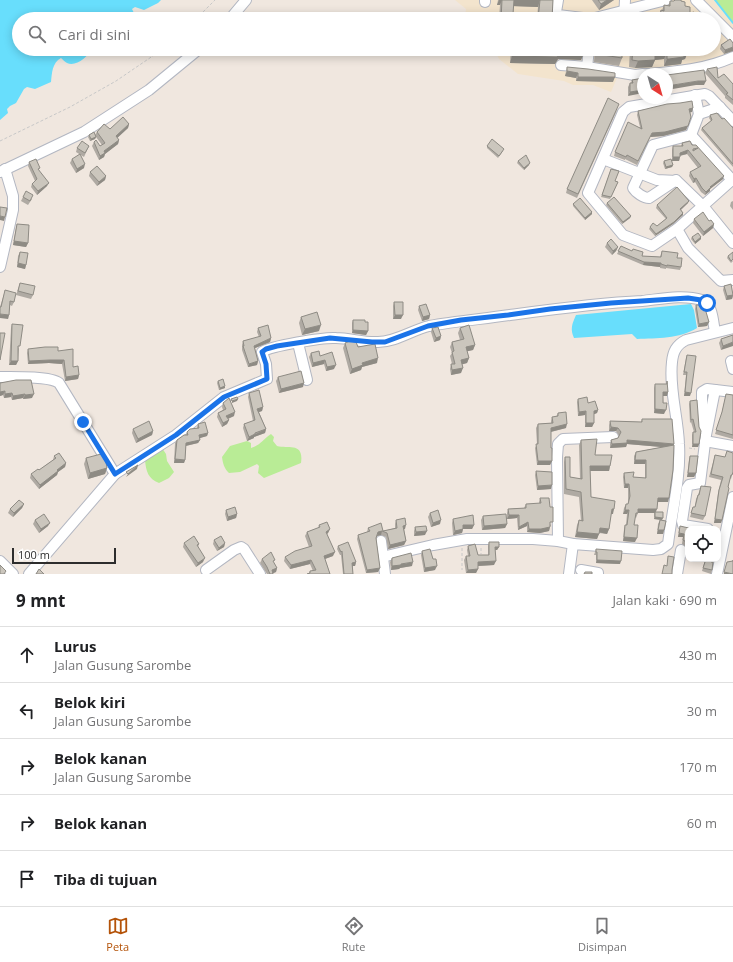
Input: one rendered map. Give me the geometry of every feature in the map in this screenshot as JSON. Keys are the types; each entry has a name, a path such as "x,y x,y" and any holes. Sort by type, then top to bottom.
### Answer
{"street":[{"path":"236,12 246,0"},
{"path":"556,12 558,0"},
{"path":"625,10 661,0"},
{"path":"696,0 708,12"},
{"path":"721,26 733,38"},
{"path":"0,267 13,210 13,196 2,171 90,128 149,90 190,56"},
{"path":"587,67 588,56"},
{"path":"673,71 702,67 723,62 733,57"},
{"path":"561,65 587,67 623,74 637,75"},
{"path":"691,135 699,114 695,95"},
{"path":"691,135 733,180 677,229 654,245 650,246 625,237 619,232 589,196 588,191 623,112 629,107 695,95 708,95 733,121"},
{"path":"699,114 720,107"},
{"path":"676,180 650,198 647,198 633,189 639,173 654,144 691,135"},
{"path":"602,159 656,180 676,180 703,206 733,242"},
{"path":"677,229 688,248 721,281 733,280"},
{"path":"29,574 115,474 176,435 224,397 267,379 266,364 262,352 266,349 330,338 385,342 428,326 461,320 611,303 688,298 703,301 708,305 715,332"},
{"path":"382,557 462,540 481,539 558,540 573,544 653,550 662,549 668,544 676,490 680,446 672,377 672,361 674,351 679,344 686,340 733,328"},
{"path":"298,343 307,380"},
{"path":"0,377 56,381 62,388 115,474"},
{"path":"689,526 683,525 682,522 687,488 689,485 700,483 706,438 702,393 707,389 733,392"},
{"path":"558,540 558,444 563,439 613,437"},
{"path":"706,438 733,446"},
{"path":"717,574 722,531 733,497"},
{"path":"381,541 385,574"},
{"path":"569,574 573,544"},
{"path":"206,570 240,547 244,549 260,574"},
{"path":"678,574 681,550"},
{"path":"0,561 13,574"},
{"path":"580,570 601,574"}],"path":[{"path":"203,12 215,0"},
{"path":"0,141 70,107 116,81 153,56"},
{"path":"680,446 704,451"},
{"path":"481,539 481,554"},
{"path":"462,540 462,570"}],"shaded area":[{"path":"455,0 715,0 733,23 733,64 673,71 673,68 637,68 636,81 617,78 611,92 593,85 573,85 564,81 518,74 499,59 498,56 721,56 721,12 466,12 466,9"}],"green space":[{"path":"715,0 733,0 733,23"},
{"path":"271,434 274,437 273,441 277,446 298,449 301,456 301,463 264,478 258,473 259,466 257,464 240,472 229,473 227,471 222,457 230,446 247,441 251,443 251,448"},
{"path":"162,448 166,454 167,461 174,472 169,478 159,483 152,479 148,474 145,460"}],"water":[{"path":"0,0 161,0 144,10 135,7 132,9 134,12 12,12 12,56 86,56 74,64 67,63 61,58 58,60 53,68 51,82 35,89 27,87 24,89 16,103 7,109 8,113 0,120"},
{"path":"691,304 694,310 697,328 690,332 675,336 637,339 632,334 574,338 572,332 573,321 576,315"}],"building":[{"path":"502,0 514,0 513,12 501,12"},
{"path":"540,0 553,0 552,12 539,12"},
{"path":"598,0 607,0 601,4"},
{"path":"681,0 685,2 685,6 690,7 690,12 661,12 661,10 664,11 664,5 670,6 670,1"},
{"path":"730,39 733,43 733,47 725,50 721,45"},
{"path":"512,56 558,56 557,57"},
{"path":"610,56 622,56 622,58"},
{"path":"632,56 655,56 655,60 632,60"},
{"path":"667,56 684,56 684,57 667,59"},
{"path":"567,67 615,73 615,77 578,77 578,73 567,71"},
{"path":"717,67 718,78 724,74 733,84 733,100 726,94 728,93 707,69"},
{"path":"704,70 706,81 673,85 673,74"},
{"path":"637,79 637,91 630,92 630,83 633,83 632,80"},
{"path":"608,98 619,104 578,194 567,189"},
{"path":"692,101 693,108 689,109 691,117 688,126 665,132 652,133 638,161 627,155 626,157 615,152 628,122 642,129 638,111 667,104"},
{"path":"717,113 733,128 733,164 702,128 712,120 710,115"},
{"path":"123,117 129,124 116,136 119,140 104,151 105,153 100,156 94,142 96,140 100,146 105,143 97,132 104,124 110,129"},
{"path":"94,132 96,137 91,139 89,135"},
{"path":"492,139 504,149 499,156 487,146"},
{"path":"82,141 89,146 85,153 77,148"},
{"path":"690,141 692,145 696,145 724,176 706,192 696,178 694,179 690,172 701,166 688,150 680,153 680,157 673,157 673,146 683,146 682,143"},
{"path":"80,154 85,164 77,169 72,159"},
{"path":"526,155 530,163 524,168 518,161"},
{"path":"36,159 40,168 38,169 49,183 38,191 32,184 37,179 29,162"},
{"path":"671,159 673,165 666,167 664,161"},
{"path":"97,166 106,176 99,182 90,172"},
{"path":"611,169 619,171 615,181 618,182 611,197 602,195"},
{"path":"677,187 689,201 680,209 683,213 674,222 656,234 650,227 653,223 657,226 667,218 657,205"},
{"path":"26,191 33,195 30,201 23,197"},
{"path":"614,197 631,216 623,222 607,203"},
{"path":"580,198 592,212 585,218 573,204"},
{"path":"0,207 7,208 5,217 0,216"},
{"path":"703,212 709,221 711,220 714,224 704,232 694,219"},
{"path":"17,224 29,225 28,243 14,241"},
{"path":"698,233 701,237 695,242 692,237"},
{"path":"611,239 618,247 613,251 607,243"},
{"path":"621,246 632,251 633,249 643,252 642,256 661,257 662,251 678,253 677,258 682,258 681,267 667,266 661,263 644,262 618,251"},
{"path":"20,252 28,253 26,265 18,263"},
{"path":"733,252 733,259 731,261 728,256"},
{"path":"20,283 35,286 33,295 18,291"},
{"path":"731,284 733,295 727,296 724,286"},
{"path":"5,290 16,293 14,302 10,301 9,315 0,314 0,307"},
{"path":"394,302 403,302 403,315 395,315"},
{"path":"426,304 430,315 423,317 419,306"},
{"path":"696,305 704,305 709,322 699,324"},
{"path":"317,312 321,325 305,329 301,317"},
{"path":"353,320 365,320 365,322 368,322 368,331 353,330"},
{"path":"12,324 23,325 20,346 18,346 18,361 11,361"},
{"path":"268,325 271,338 254,346 258,361 249,364 243,346 243,341 261,336 258,328"},
{"path":"469,325 475,345 466,347 469,358 461,360 463,368 452,370 451,364 455,364 452,352 454,351 452,342 464,339 460,328"},
{"path":"438,327 441,336 436,338 432,328"},
{"path":"0,333 5,333 0,360"},
{"path":"733,335 733,342 723,346 721,339"},
{"path":"350,341 356,342 358,347 375,344 378,358 362,363 363,365 352,369 345,343"},
{"path":"58,347 58,351 73,349 73,367 78,366 79,375 66,377 64,360 29,361 28,349"},
{"path":"319,351 320,356 332,352 336,365 327,367 325,360 313,363 311,353"},
{"path":"687,355 696,356 691,393 685,392 687,372 684,372"},
{"path":"301,371 304,383 281,389 278,377"},
{"path":"223,379 225,386 220,388 218,381"},
{"path":"16,380 31,380 34,394 13,396 12,393 5,394 5,391 0,392 0,383"},
{"path":"667,381 668,392 663,392 663,403 667,403 666,410 655,409 655,384 667,384"},
{"path":"259,390 263,407 257,409 266,429 249,437 244,424 255,420 249,393"},
{"path":"726,394 733,395 733,435 716,430"},
{"path":"237,397 238,399 232,401 231,399"},
{"path":"587,397 588,403 595,401 598,410 594,411 594,423 586,423 586,411 579,412 578,399"},
{"path":"229,398 235,412 226,416 229,420 223,423 218,413 226,409 223,403"},
{"path":"697,400 699,427 701,431 699,444 693,444 693,432 696,432 693,419 691,420 690,401"},
{"path":"566,412 567,424 551,428 552,461 538,461 536,444 538,444 538,424 553,423 552,417 558,416 558,413"},
{"path":"642,419 672,419 674,444 627,440 627,443 612,444 611,440 618,438 621,432 618,428 611,427 610,421 642,422"},
{"path":"149,421 153,431 138,439 133,429"},
{"path":"205,422 208,433 199,435 200,440 186,443 185,460 175,459 177,440 184,435 188,435 187,432 190,429 199,428 198,424"},
{"path":"597,439 595,455 612,455 610,466 590,466 591,497 615,501 614,509 612,509 609,529 600,528 599,534 577,532 579,520 583,521 581,492 566,489 565,457 570,457 570,477 582,479 581,440"},
{"path":"674,445 673,470 669,498 658,498 657,509 638,509 634,525 638,525 637,538 624,537 625,525 627,525 629,510 625,510 630,496 629,484 625,484 624,473 634,472 633,477 646,478 646,460 635,460 636,452"},
{"path":"727,451 733,453 733,472 728,487 722,520 715,519 719,490 723,477 711,474 715,455 725,457"},
{"path":"59,453 66,463 40,485 31,474 56,458 54,456"},
{"path":"101,454 106,462 107,468 90,473 86,458"},
{"path":"690,456 698,456 696,473 688,473"},
{"path":"138,465 128,474 126,472"},
{"path":"536,471 552,472 552,485 538,486"},
{"path":"701,486 711,487 705,516 691,513 693,507 695,507"},
{"path":"540,498 549,498 550,507 553,507 553,522 550,522 550,527 529,529 528,522 519,527 519,515 509,515 508,509 526,508 526,504 541,503"},
{"path":"19,500 24,504 14,513 10,509"},
{"path":"235,507 237,514 228,517 226,510"},
{"path":"438,510 441,520 433,523 430,513"},
{"path":"655,512 663,512 663,518 655,517"},
{"path":"44,514 50,523 41,529 35,520"},
{"path":"506,514 507,524 484,526 483,516"},
{"path":"473,515 474,525 463,525 463,529 455,531 453,519"},
{"path":"405,518 406,525 403,526 406,541 390,545 387,533 382,531 378,532 376,538 380,568 367,570 358,535 370,531 368,528 381,523 383,531 397,528 396,520"},
{"path":"660,520 666,521 664,530 658,530"},
{"path":"327,522 330,529 326,532 335,552 324,556 330,574 307,574 310,573 310,571 316,570 311,560 291,565 285,557 295,551 312,546 307,532 320,527 319,525"},
{"path":"426,526 427,531 416,532 415,527"},
{"path":"680,526 685,527 685,541 683,540 684,534 679,533"},
{"path":"194,536 199,544 197,545 205,558 198,563 184,543"},
{"path":"221,536 225,543 219,548 214,540"},
{"path":"348,542 356,562 352,563 353,574 344,574 342,551 341,552 338,546"},
{"path":"489,542 499,542 499,547 495,547 496,561 478,562 478,569 468,570 466,556 470,556 468,546 475,544 478,555 489,555"},
{"path":"430,549 433,559 436,559 437,566 425,568 422,551"},
{"path":"596,549 622,551 621,561 597,560"},
{"path":"271,552 275,560 273,561 277,568 272,570 273,574 270,574 262,559"},
{"path":"411,553 413,562 392,566 392,558"},
{"path":"668,556 674,557 672,574 662,574 664,565 667,566"},
{"path":"733,561 733,574 724,572 727,562"},
{"path":"705,562 713,562 712,570 703,568"},
{"path":"0,565 6,571 4,574 0,574"},
{"path":"39,569 44,574 36,574"},
{"path":"585,572 592,572 592,574 584,574"}],"waterway":[{"path":"715,0 733,23"}],"route":[{"path":"83,422 115,474 176,435 224,397 243,388 251,387 266,380 268,377 262,352 266,349 330,338 385,342 428,326 461,320 467,321 550,309 688,298 701,300 707,303"}]}
